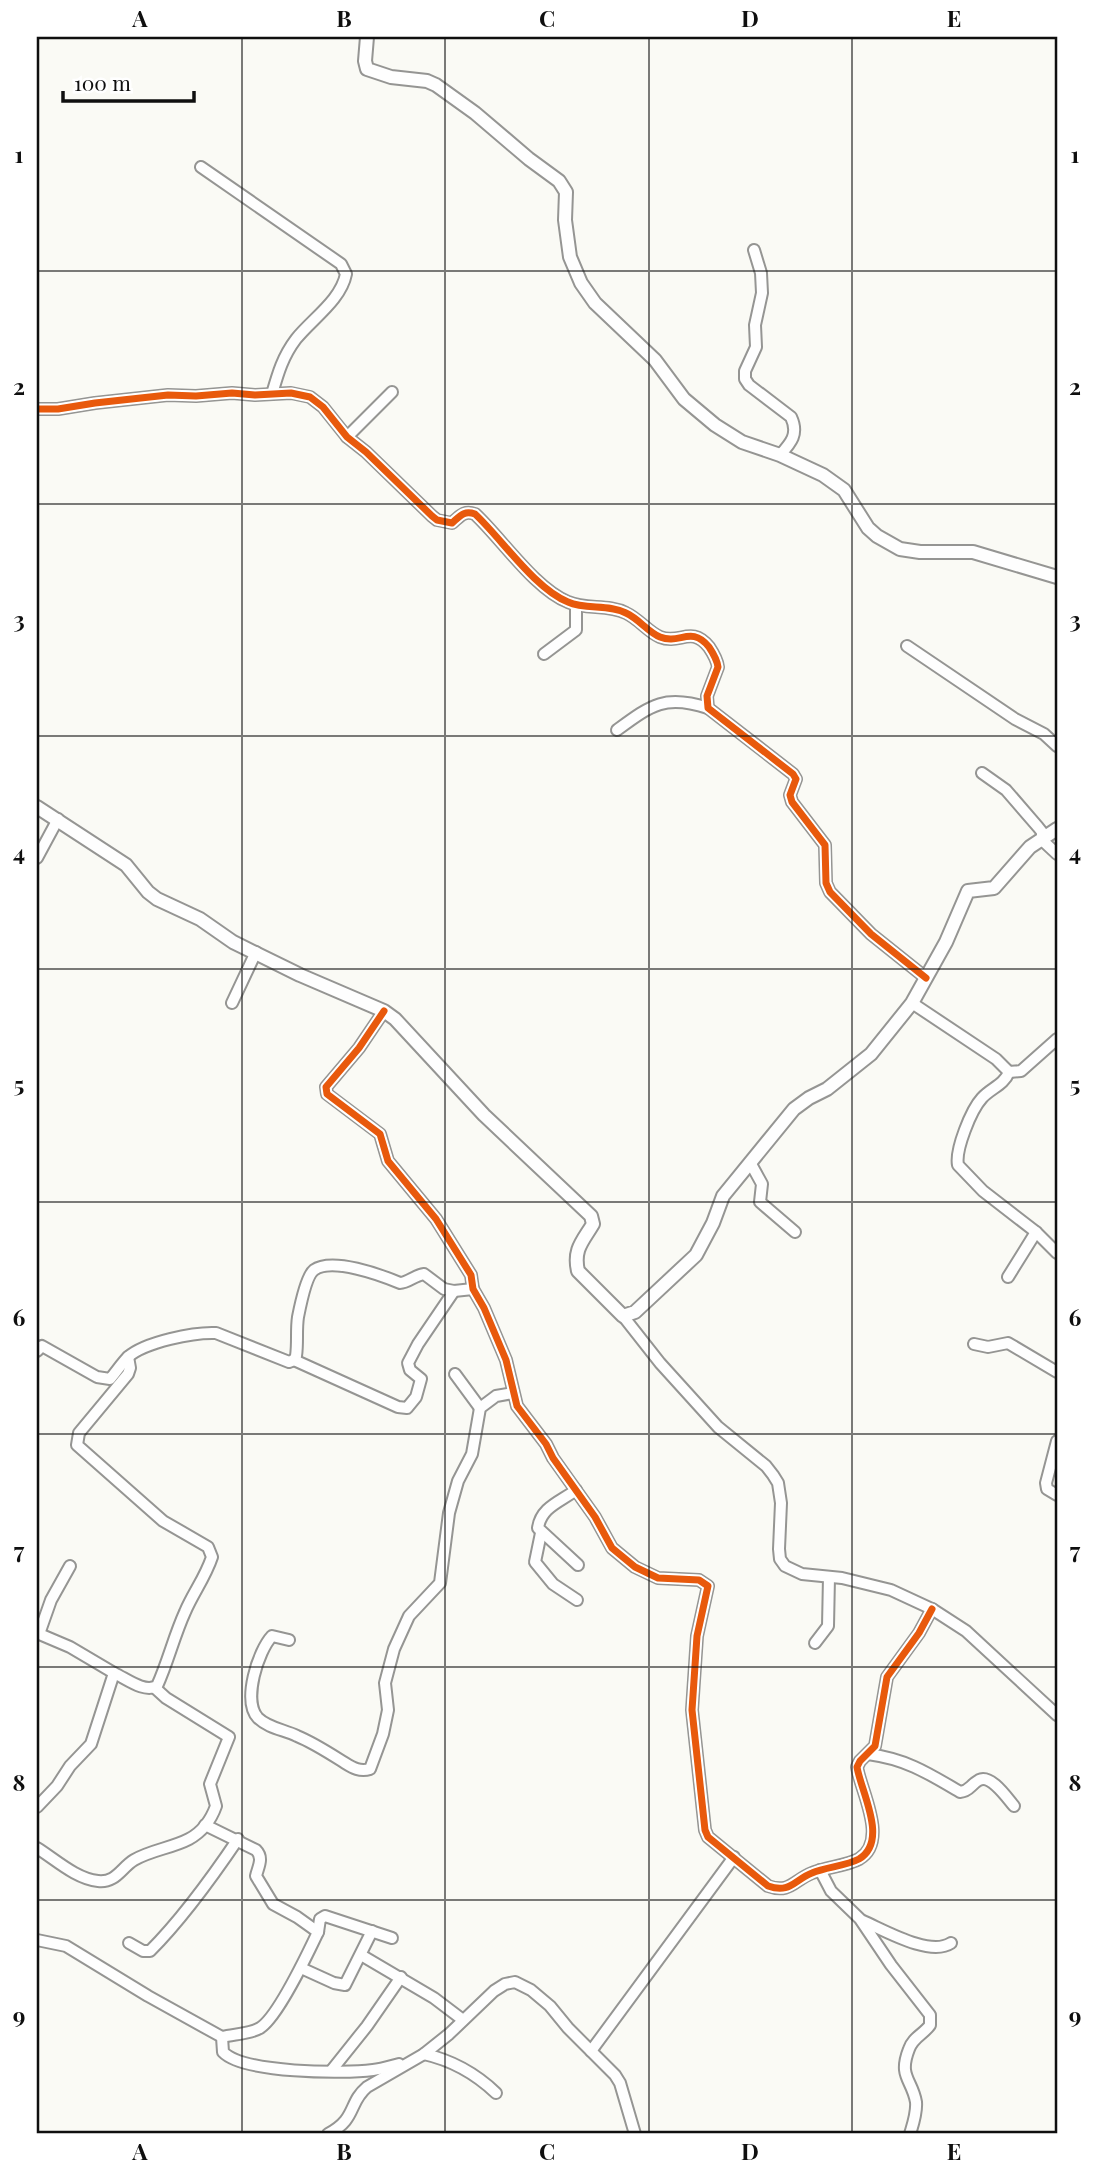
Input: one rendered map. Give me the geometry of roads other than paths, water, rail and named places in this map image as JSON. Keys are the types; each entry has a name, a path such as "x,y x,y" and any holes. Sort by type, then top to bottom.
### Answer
{"street":[{"path":"368,37 365,56 368,69 391,77 426,81 436,85 467,106 528,159 559,181 566,192 566,228 574,270 596,303 655,360 674,389 699,413 743,442 815,471 844,491 868,528 900,549 981,553 1057,577"},
{"path":"201,167 332,257 341,264 346,274 340,289 287,352 280,365 272,394"},
{"path":"754,250 761,274 762,293 755,325 757,347 745,371 745,379 791,417 794,424 793,441 780,455"},
{"path":"347,437 392,392"},
{"path":"37,409 58,409 95,402 168,395 291,393 310,397 316,400 347,437 437,520 452,523 468,511 475,514 540,582 557,596 576,605 621,611 667,640 693,635 700,638 712,652 718,667 707,696 708,708"},
{"path":"544,654 577,629 576,605"},
{"path":"907,646 1015,719 1044,734 1057,746"},
{"path":"617,730 642,711 676,700 708,708 793,774 796,779 790,795 792,802 825,845 826,883 830,892 871,934 926,978"},
{"path":"982,773 1006,790 1038,827 1042,840 1057,854"},
{"path":"37,807 126,865 157,899 200,919 233,942 300,975 384,1011 395,1019 484,1115 591,1216 593,1224 578,1246 578,1270 623,1316 660,1363 718,1427 766,1466 773,1475 778,1483 781,1503 781,1562 789,1569 802,1574 855,1580 891,1590 932,1609 966,1631 1055,1710"},
{"path":"37,858 58,819"},
{"path":"623,1316 635,1312 696,1255 713,1223 723,1196 794,1109 862,1063 912,1003 946,942 968,891 994,887 1019,857 1057,829"},
{"path":"232,1003 256,952"},
{"path":"912,1003 996,1059 1009,1072 1021,1071 1057,1039"},
{"path":"384,1011 359,1048 329,1081 327,1094 380,1133 388,1161 436,1219 471,1275 473,1289 506,1360 517,1406 542,1437 612,1548 635,1567 662,1580 699,1580 708,1586 697,1636 693,1675 693,1737 705,1829 708,1837 752,1875 777,1890 786,1888 807,1874 858,1859 871,1844 873,1822 857,1767 875,1746 887,1677 919,1633 932,1609"},
{"path":"1009,1072 1003,1082 979,1100 957,1150 958,1165 966,1175 1057,1252"},
{"path":"751,1164 762,1184 761,1203 795,1232"},
{"path":"1008,1277 1036,1233"},
{"path":"294,1360 297,1351 298,1318 304,1295 312,1271 318,1268 351,1267 400,1283 424,1274 444,1289 473,1289"},
{"path":"37,1351 41,1346 97,1377 110,1379 128,1357 136,1352 174,1338 216,1333 284,1360 294,1360 398,1407 407,1408 416,1397 421,1380 410,1370 408,1363 454,1291"},
{"path":"974,1344 988,1347 1008,1343 1057,1372"},
{"path":"128,1357 128,1374 79,1433 77,1445 163,1521 208,1547 212,1558 204,1580 194,1591 166,1669 155,1688"},
{"path":"455,1374 480,1408"},
{"path":"289,1640 272,1636 265,1645 252,1681 255,1712 264,1722 314,1744 350,1766 360,1770 370,1769 383,1734 388,1710 386,1683 394,1649 409,1616 440,1583 449,1513 458,1481 472,1454 480,1408 496,1396 513,1392"},
{"path":"1057,1441 1046,1483 1047,1489 1057,1495"},
{"path":"576,1490 552,1504 542,1515 538,1524 541,1533 535,1562 553,1584 577,1600"},
{"path":"541,1533 578,1565"},
{"path":"37,1848 82,1877 106,1881 116,1877 128,1864 155,1849 190,1839 205,1825 216,1806 210,1784 229,1737 166,1698 155,1688 142,1687 70,1647 38,1633 51,1600 70,1566"},
{"path":"815,1643 828,1626 829,1577"},
{"path":"37,1807 57,1787 70,1766 91,1744 114,1673"},
{"path":"868,1754 889,1757 921,1768 960,1792 966,1792 980,1779 988,1780 1014,1806"},
{"path":"205,1825 238,1839 260,1854 256,1876 273,1904 318,1932"},
{"path":"129,1943 143,1951 150,1951 217,1870 238,1839"},
{"path":"591,2051 734,1857"},
{"path":"820,1870 831,1891 860,1919 929,2015 931,2021 926,2031 913,2040 904,2067 905,2078 916,2100 916,2114 910,2134"},
{"path":"37,1940 66,1947 222,2036 262,2027 268,2022 301,1968 318,1932 320,1919 325,1916 392,1937"},
{"path":"860,1919 918,1944 945,1947 951,1943"},
{"path":"301,1968 345,1985 372,1931"},
{"path":"361,1955 435,1998 463,2020"},
{"path":"331,2071 401,1977"},
{"path":"328,2134 345,2123 360,2093 367,2087 419,2057 494,1991 505,1984 515,1982 531,1990 550,2006 620,2083 635,2134"},
{"path":"222,2036 223,2052 235,2060 295,2070 331,2071 372,2070 419,2057 456,2065 496,2093"}]}
